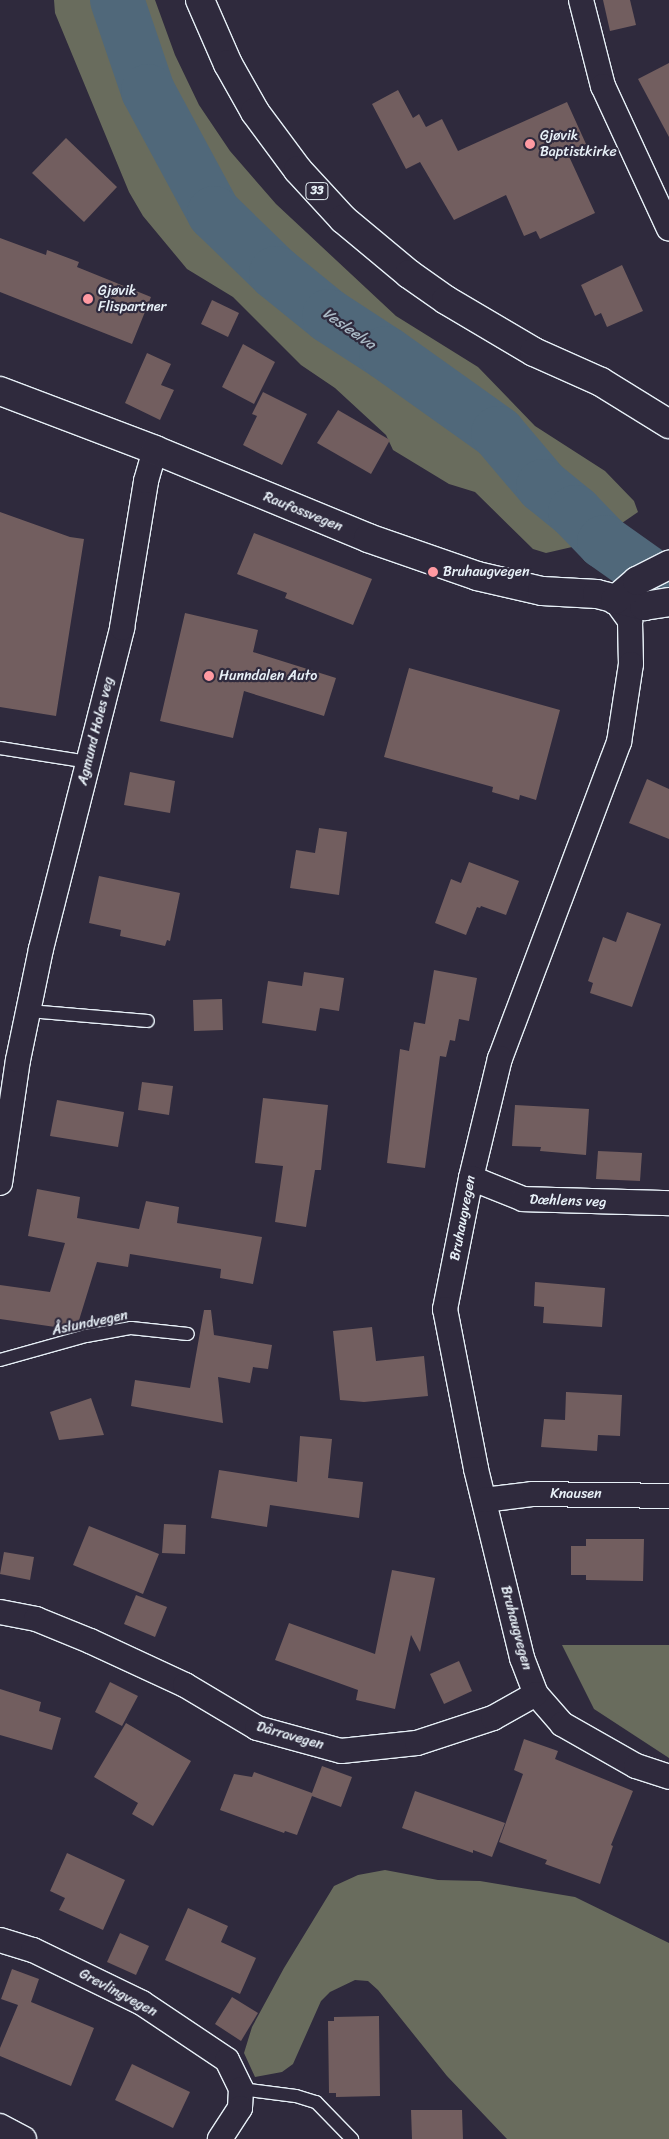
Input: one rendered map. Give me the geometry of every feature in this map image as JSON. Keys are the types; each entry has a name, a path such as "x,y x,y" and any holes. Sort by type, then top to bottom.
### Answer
{"main road":[{"name":"33","path":"200,0 220,48 255,112 298,170 343,219 409,274 446,300 534,352 601,382 669,424"},
{"name":"Raufossvegen","path":"0,391 155,450 368,538 477,576 542,591 597,594 644,606 669,602"},
{"path":"615,600 637,581 669,564"}],"street":[{"path":"581,0 603,86 669,229"},
{"name":"Agmund Holes veg","path":"0,1183 18,1060 41,949 122,628 146,481 155,450"},
{"name":"Bruhaugvegen","path":"615,600 630,621 631,664 619,742 500,1058 471,1178 445,1308 484,1500 522,1658 536,1694 562,1724 636,1766 669,1778"},
{"name":"Dæhlens veg","path":"471,1178 523,1200 669,1203"},
{"name":"Knausen","path":"484,1500 532,1494 669,1496"},
{"name":"Dårravegen","path":"0,1612 36,1619 90,1641 185,1685 258,1728 341,1751 417,1742 493,1718 536,1694"},
{"name":"Grevlingvegen","path":"0,1940 33,1950 142,2003 227,2060 241,2089"},
{"path":"220,2139 240,2108 241,2089"},
{"path":"0,2126 24,2139"}],"lane":[{"path":"0,748 88,762"},
{"path":"29,1011 148,1021"},
{"name":"Åslundvegen","path":"0,1360 86,1336 130,1328 188,1334"},
{"path":"241,2089 296,2096 316,2102 352,2139"}],"green space":[{"path":"54,0 155,0 175,55 199,105 230,151 276,204 396,316 478,367 535,426 605,471 634,501 638,512 609,532 572,547 546,553 533,549 475,492 449,484 393,450 386,435 335,388 301,365 233,297 187,269 143,216 129,192 55,13"},
{"path":"562,1645 669,1645 669,1758 594,1709"},
{"path":"385,1870 438,1880 480,1881 575,1897 669,1943 669,2139 507,2139 447,2076 378,1990 368,1981 355,1980 330,1992 321,2001 293,2064 282,2072 255,2077 244,2053 252,2027 284,1968 334,1886 358,1875"}],"building":[{"path":"603,0 630,0 636,25 610,31"},
{"path":"669,63 669,137 638,79"},
{"path":"398,90 413,118 419,114 426,127 442,119 458,151 567,102 586,144 567,152 595,213 540,239 536,231 524,236 506,195 454,220 420,162 406,169 372,104"},
{"path":"66,138 117,187 84,222 32,173"},
{"name":"Gjøvik Flispartner","path":"0,238 46,255 47,250 79,262 77,267 151,297 132,344 0,292"},
{"path":"622,265 643,311 607,327 601,313 595,316 581,285"},
{"path":"212,300 239,313 228,337 201,324"},
{"path":"243,344 275,362 254,404 222,387"},
{"path":"147,353 171,364 161,385 174,390 160,420 125,403"},
{"path":"263,392 307,414 282,465 243,445 257,416 252,414"},
{"path":"338,410 390,440 371,474 317,443"},
{"path":"0,512 70,537 84,539 56,716 0,707"},
{"path":"254,533 372,579 353,625 285,598 287,593 237,574"},
{"name":"Hunndalen Auto","path":"185,613 258,630 253,652 336,678 324,716 244,691 233,738 160,721"},
{"path":"409,668 560,710 536,800 520,795 519,800 492,792 493,787 384,757"},
{"path":"130,772 175,781 170,813 124,805"},
{"path":"647,779 669,789 669,839 629,823"},
{"path":"319,828 347,832 339,895 290,888 296,850 315,853"},
{"path":"469,862 519,881 506,915 481,906 480,908 477,907 466,935 435,923 451,879 461,883"},
{"path":"99,876 180,893 170,941 167,940 165,946 120,936 121,930 89,923"},
{"path":"627,912 661,924 632,1007 590,993 593,983 588,981 603,937 616,942"},
{"path":"434,970 477,978 469,1021 459,1019 455,1041 450,1040 446,1057 440,1056 425,1168 387,1163 400,1049 409,1051 414,1022 425,1024"},
{"path":"304,972 344,978 339,1011 320,1008 316,1031 262,1023 268,981 302,986"},
{"path":"222,999 223,1030 194,1031 193,1000"},
{"path":"142,1082 173,1086 169,1115 138,1110"},
{"path":"263,1098 328,1105 321,1170 315,1170 306,1227 275,1222 283,1166 255,1163"},
{"path":"57,1100 124,1112 118,1147 50,1136"},
{"path":"515,1105 589,1109 586,1155 540,1151 541,1147 512,1146"},
{"path":"598,1151 642,1153 640,1181 596,1179"},
{"path":"37,1189 80,1197 77,1218 139,1229 146,1201 179,1207 177,1223 262,1237 253,1284 220,1278 221,1269 130,1254 128,1267 97,1262 76,1330 0,1319 0,1285 50,1292 65,1243 28,1236"},
{"path":"535,1282 605,1288 602,1327 543,1323 544,1307 534,1306"},
{"path":"204,1310 211,1310 214,1335 272,1345 268,1369 253,1367 250,1383 218,1377 223,1423 131,1406 135,1380 190,1388"},
{"path":"372,1327 376,1361 424,1356 428,1396 364,1402 340,1400 333,1331"},
{"path":"566,1392 622,1395 620,1436 598,1435 597,1451 541,1447 544,1419 565,1420"},
{"path":"91,1398 104,1435 59,1440 50,1412"},
{"path":"300,1436 332,1439 328,1478 363,1482 359,1518 270,1505 267,1527 211,1518 219,1470 297,1482"},
{"path":"164,1524 186,1525 185,1554 162,1553"},
{"path":"89,1526 159,1554 143,1594 73,1565"},
{"path":"586,1539 644,1539 643,1581 586,1580 586,1575 571,1575 571,1546 586,1546"},
{"path":"4,1552 34,1557 30,1580 0,1574"},
{"path":"392,1570 435,1578 420,1652 411,1635 395,1709 356,1700 358,1690 275,1660 289,1623 375,1654"},
{"path":"136,1595 167,1607 155,1637 124,1624"},
{"path":"459,1661 472,1691 444,1704 430,1674"},
{"path":"110,1682 138,1696 122,1726 95,1712"},
{"path":"0,1689 41,1702 39,1711 61,1718 52,1750 0,1735"},
{"path":"126,1723 191,1761 153,1826 132,1814 138,1803 94,1777"},
{"path":"524,1739 558,1751 555,1759 633,1791 611,1845 613,1846 600,1884 545,1864 547,1860 499,1842 523,1774 514,1770"},
{"path":"322,1766 352,1777 341,1807 312,1796 297,1835 285,1831 284,1833 220,1810 234,1774 252,1777 254,1772 312,1793"},
{"path":"415,1791 505,1823 492,1857 473,1850 473,1853 402,1828"},
{"path":"67,1853 125,1880 103,1930 59,1910 65,1898 50,1891"},
{"path":"188,1908 228,1926 221,1942 256,1958 240,1994 165,1960"},
{"path":"120,1933 149,1946 136,1975 107,1962"},
{"path":"12,1969 39,1979 31,2002 94,2028 71,2086 0,2056 0,2048 18,2005 1,1999"},
{"path":"232,1997 258,2013 241,2041 215,2024"},
{"path":"379,2016 380,2096 336,2097 336,2093 329,2093 328,2021 334,2021 334,2017"},
{"path":"132,2064 190,2092 173,2128 115,2100"},
{"path":"411,2110 462,2110 463,2139 412,2139"}],"waterway":[{"name":"Vesleelva","path":"117,0 148,91 214,213 276,273 329,316 386,353 498,433 543,486 575,512 604,542 669,588"}],"place":[{"name":"Gjøvik Baptistkirke","path":"530,144"},
{"name":"Gjøvik Flispartner","path":"88,299"},
{"name":"Bruhaugvegen","path":"433,572"},
{"name":"Hunndalen Auto","path":"209,676"}]}
